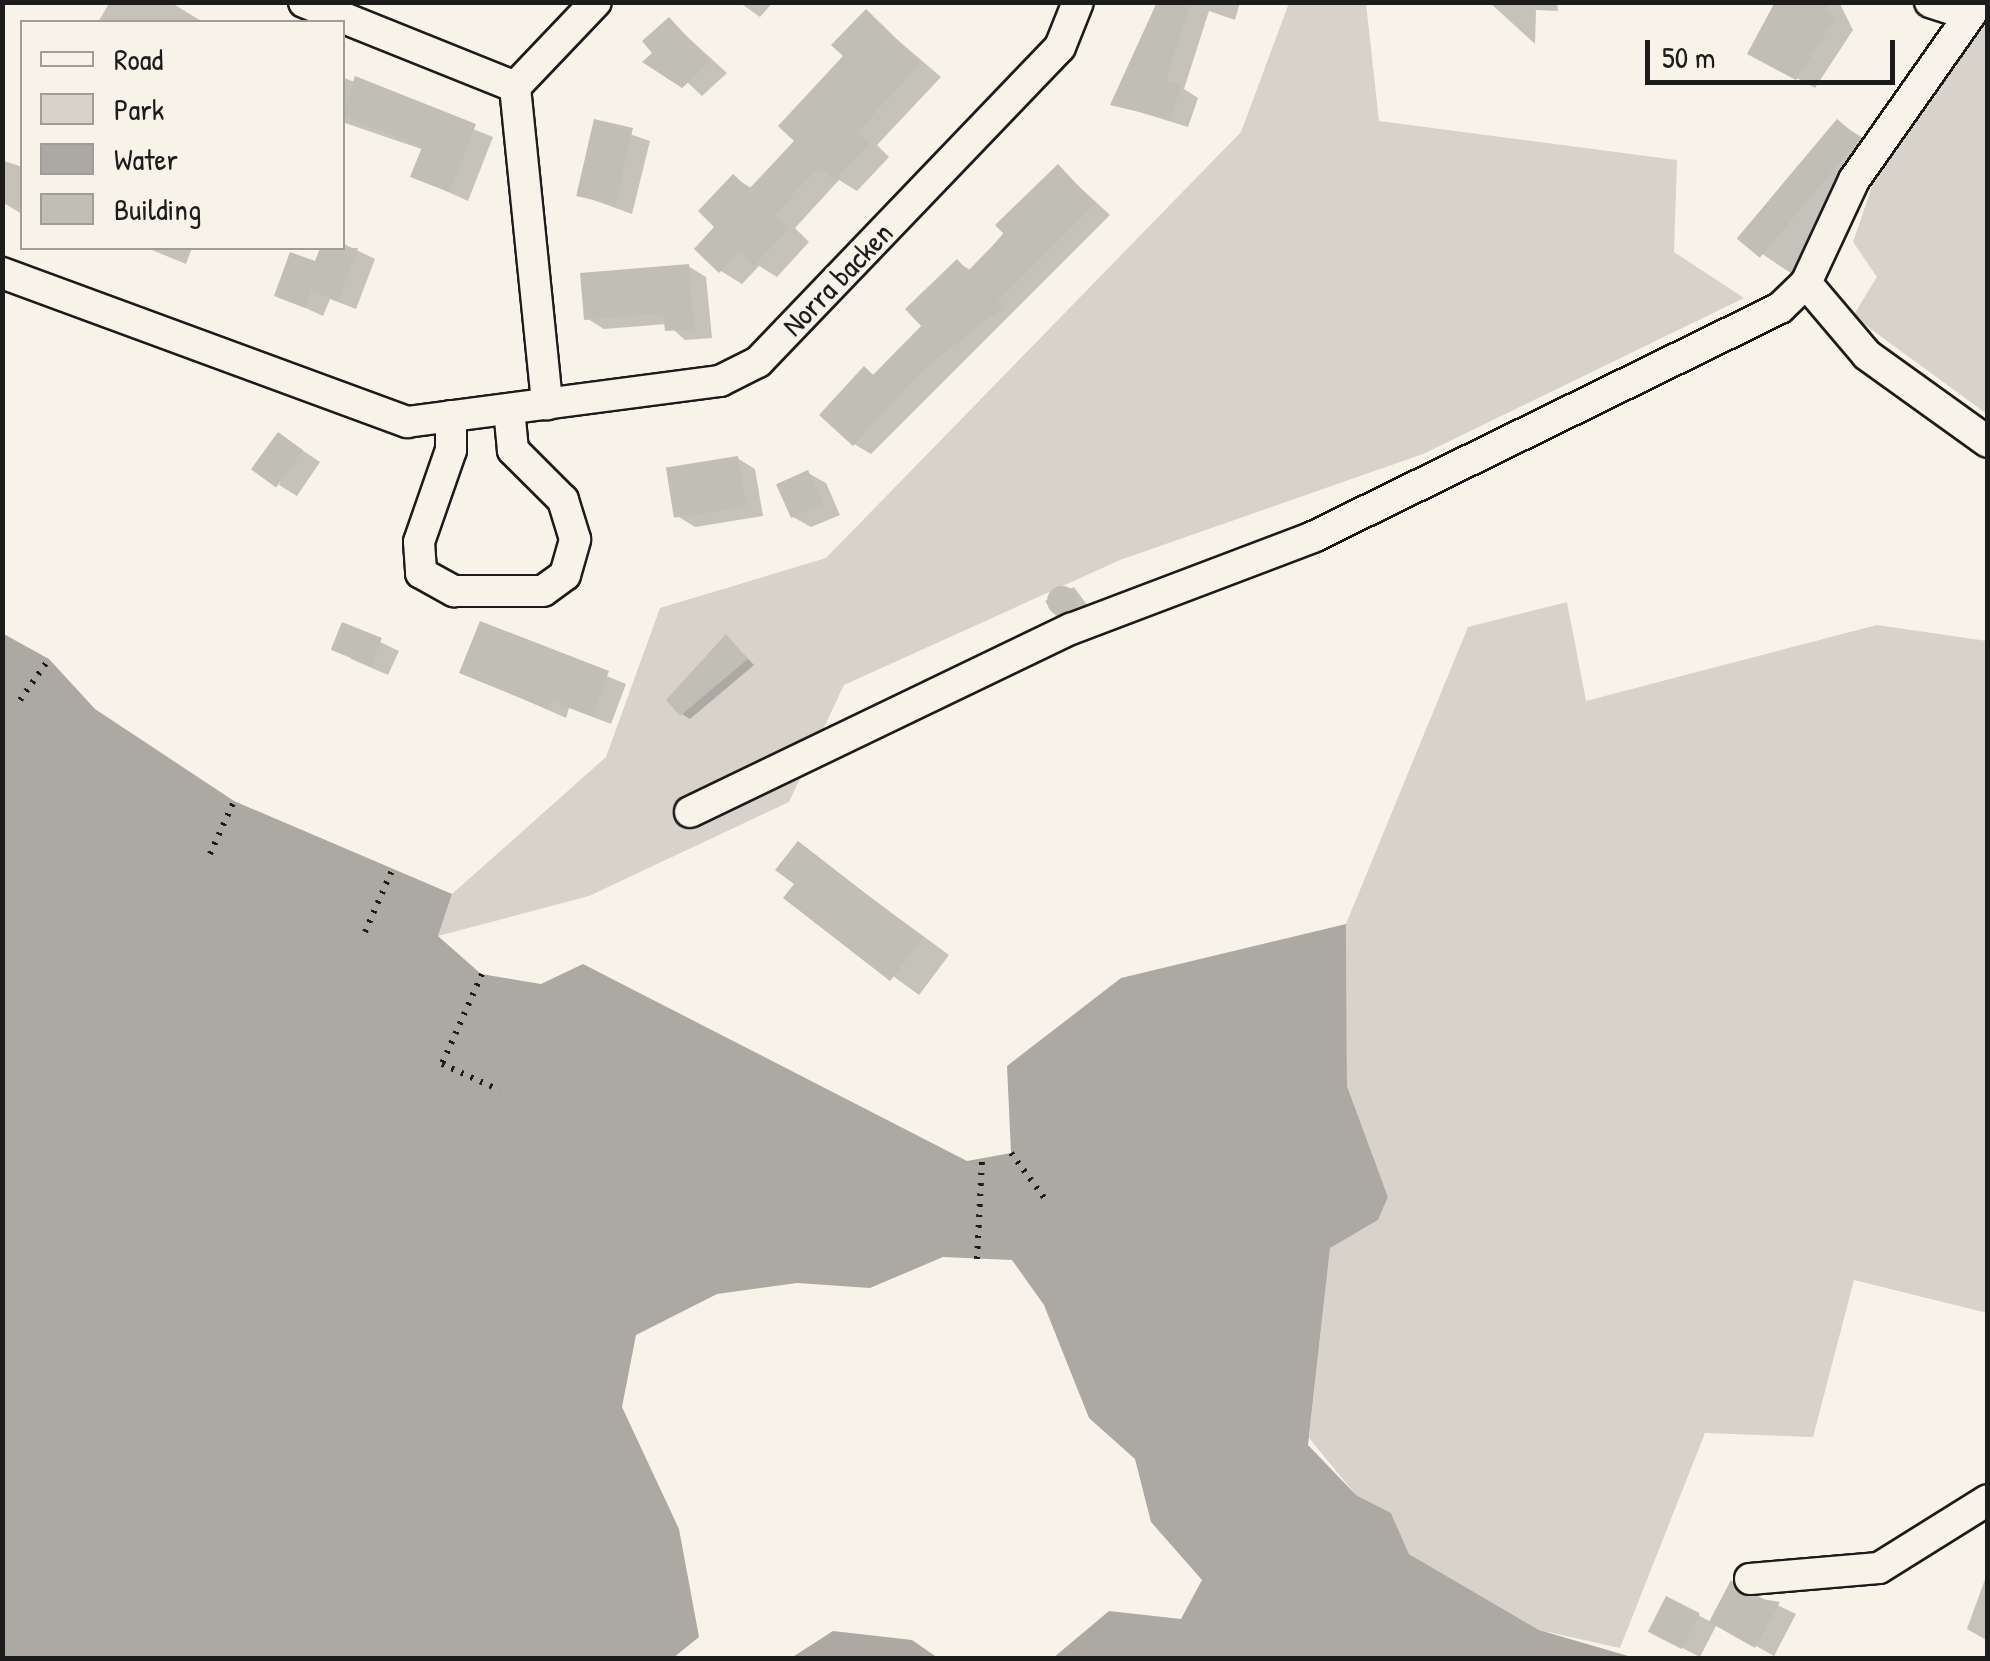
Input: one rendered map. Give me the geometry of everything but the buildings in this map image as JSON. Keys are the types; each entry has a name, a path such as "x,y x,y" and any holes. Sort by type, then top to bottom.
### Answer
{"street":[{"path":"304,2 515,87"},
{"path":"547,404 515,87 596,2"},
{"name":"Norra backen","path":"2,273 407,422 720,381 758,362 1060,46 1078,2"},
{"path":"690,812 1071,630 1331,528 1728,339 1806,283 1854,180 1974,8 1930,2"},
{"path":"1806,283 1868,354 1988,442"},
{"path":"452,416 451,450 419,542 421,572 454,591 543,592 565,575 576,539 564,500 514,450 509,408"},
{"path":"1750,1579 1880,1568 1988,1500"}],"path":[{"path":"20,700 48,660"},
{"path":"210,854 234,801"},
{"path":"365,932 394,866"},
{"path":"482,974 442,1064 499,1090"},
{"path":"1011,1153 1048,1203"},
{"path":"977,1258 982,1161"}],"green space":[{"path":"1289,3 1366,3 1379,121 1677,160 1674,252 1744,298 1423,454 1120,560 844,685 789,802 589,896 438,936 452,894 606,757 660,608 826,558 1241,132"},
{"path":"1987,14 1987,414 1853,316 1877,277 1853,242 1876,175"},
{"path":"1567,602 1586,701 1877,625 1987,641 1987,1313 1854,1280 1813,1437 1705,1433 1620,1648 1539,1630 1409,1554 1391,1513 1356,1495 1309,1438 1330,1247 1378,1220 1388,1197 1347,1086 1346,924 1468,627"}],"water":[{"path":"2,633 49,659 95,709 234,801 452,894 438,936 481,974 541,984 583,964 967,1161 1011,1153 1007,1066 1121,978 1346,924 1347,1086 1388,1197 1378,1220 1330,1248 1308,1445 1356,1495 1391,1513 1409,1554 1539,1630 1635,1658 1053,1658 1109,1611 1181,1619 1202,1580 1151,1522 1135,1459 1089,1418 1044,1305 1012,1260 943,1257 870,1288 797,1283 717,1294 636,1335 622,1407 679,1529 699,1637 673,1658 3,1658"},
{"path":"833,1631 912,1640 938,1658 791,1658"}]}
